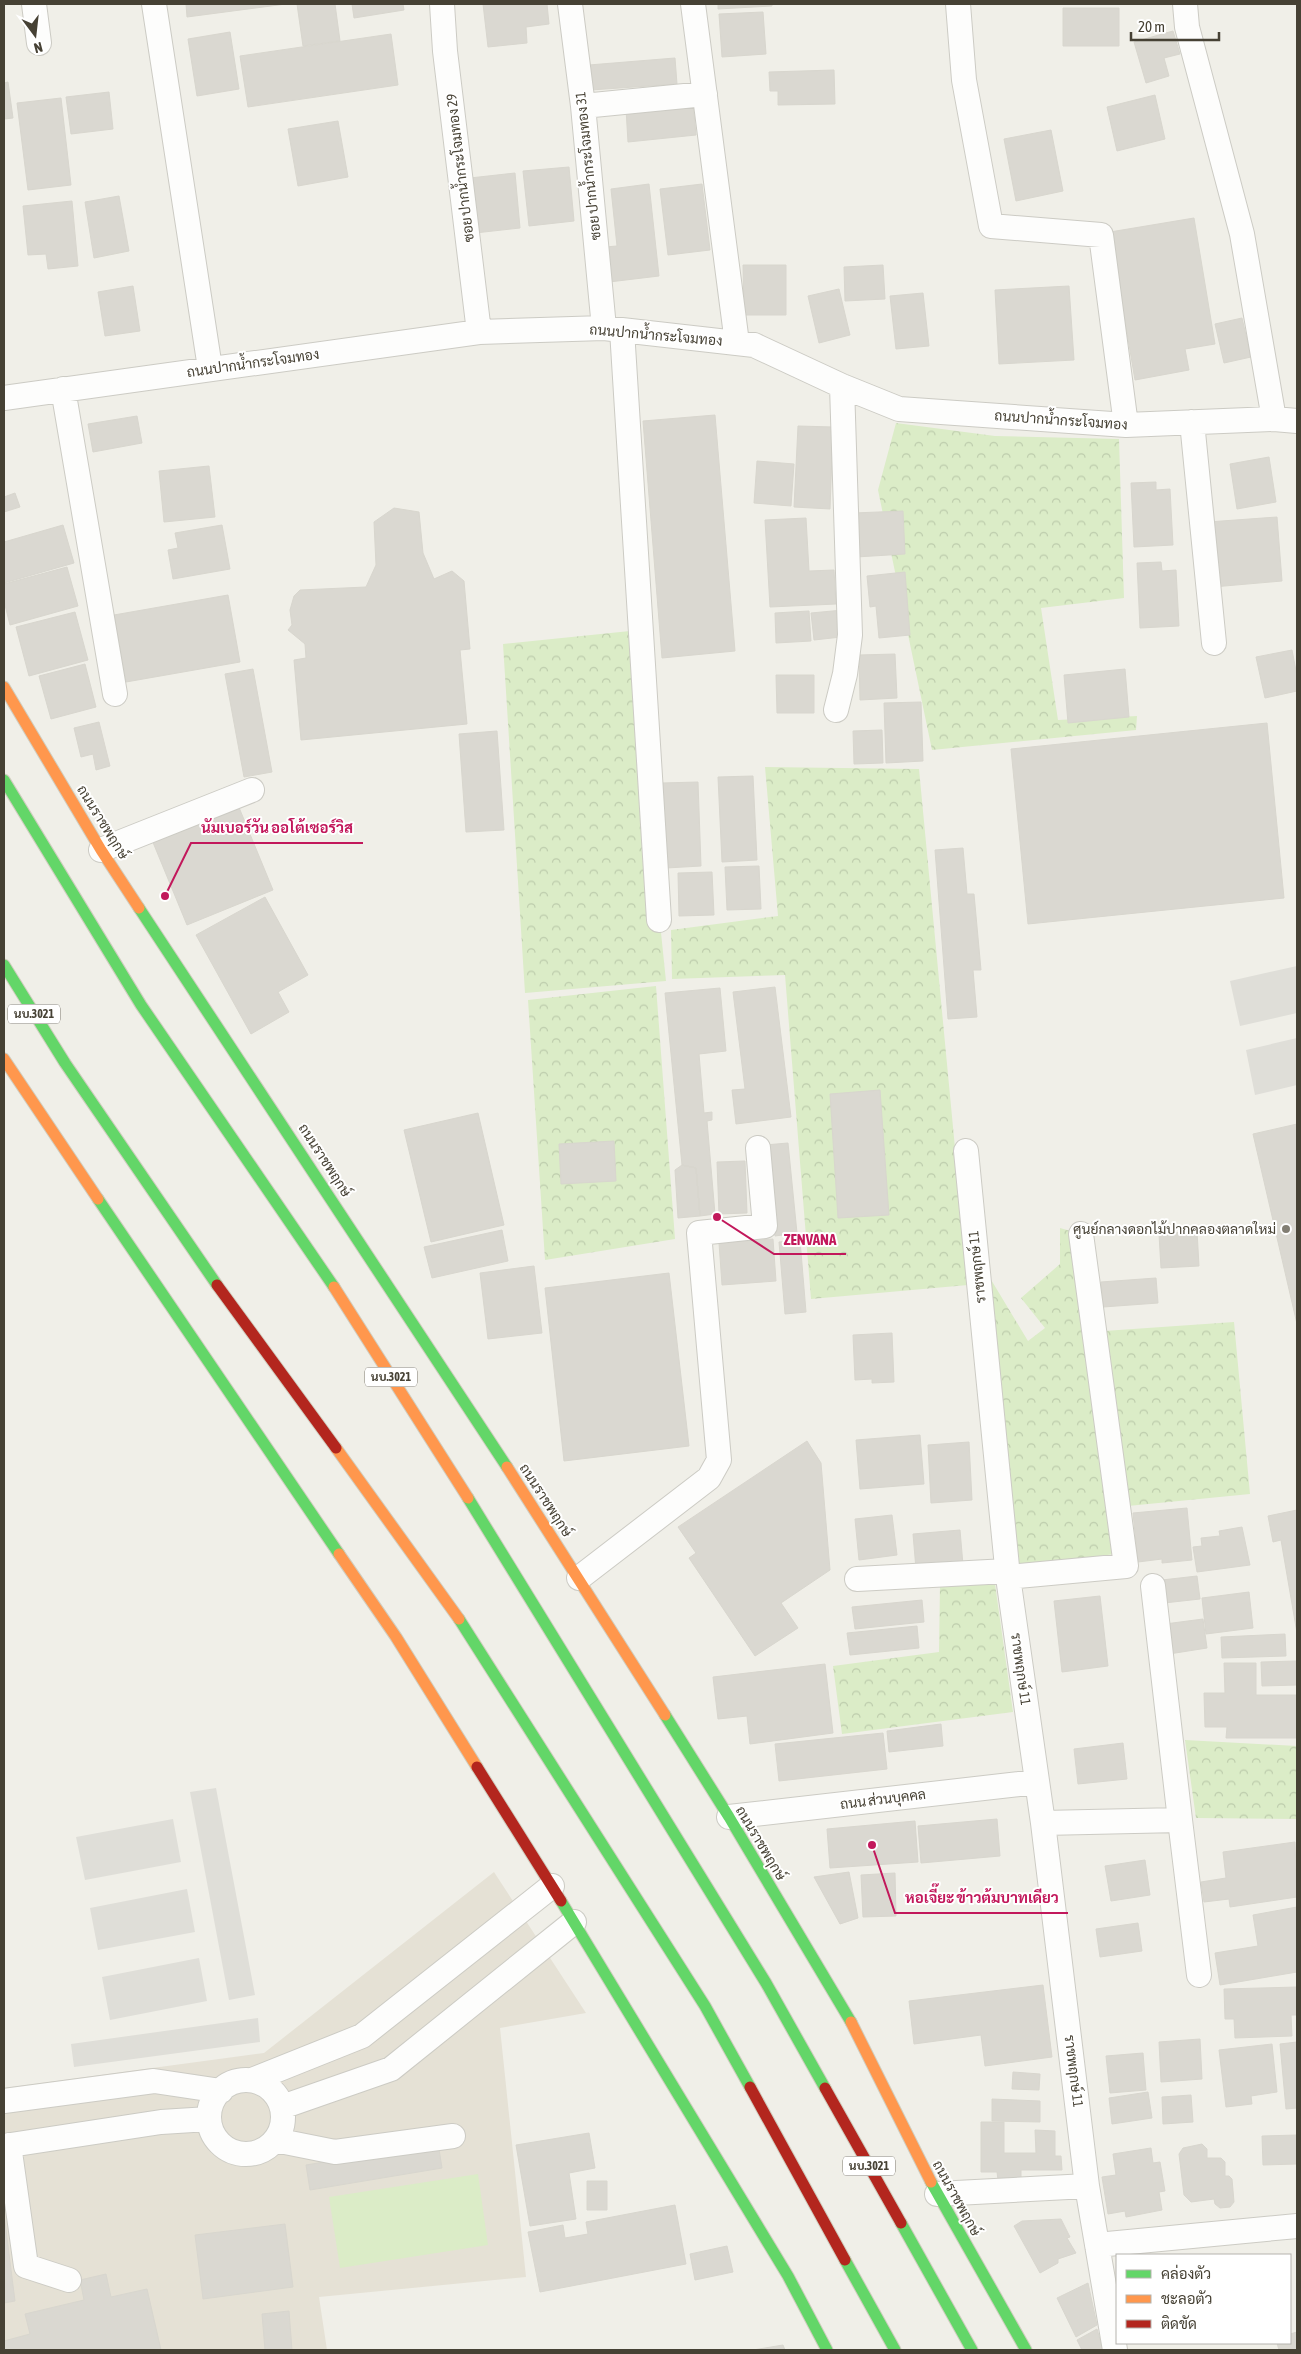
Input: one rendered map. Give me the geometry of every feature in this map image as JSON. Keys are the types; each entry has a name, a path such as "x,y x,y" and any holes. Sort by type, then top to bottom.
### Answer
{"main road":[{"name":"ถนนราชพฤกษ์","path":"4,687 101,850 336,1204 579,1578 728,1817 849,2019 942,2202 1026,2350"},
{"name":"นบ.3021","path":"4,780 141,1004 353,1316 478,1514 766,1983 972,2350"},
{"name":"นบ.3021","path":"4,965 65,1063 229,1303 445,1597 705,2006 895,2350"},
{"path":"4,988 65,1063"},
{"path":"4,1059 239,1409 396,1637 552,1886 788,2276 836,2350"},
{"path":"942,2202 1008,2342"},
{"path":"788,2276 827,2350"}],"street":[{"path":"34,4 39,43"},
{"path":"154,4 210,368"},
{"name":"ซอย ปากน้ำกระโจมทอง 29","path":"442,4 480,332"},
{"name":"ซอย ปากน้ำกระโจมทอง 31","path":"570,4 613,329 658,920"},
{"path":"693,4 737,343"},
{"path":"958,4 964,80 991,226 1101,235 1126,425"},
{"path":"1185,4 1187,27 1242,234 1286,420"},
{"path":"583,106 705,94"},
{"name":"ถนนปากน้ำกระโจมทอง","path":"4,398 480,332 613,329 754,345 842,386 899,409 1126,425 1286,420"},
{"path":"836,710 845,674 850,635 842,386"},
{"path":"63,389 115,694"},
{"path":"1192,422 1214,643"},
{"path":"101,850 252,790"},
{"path":"579,1578 709,1478 719,1460 699,1233 765,1226 758,1148"},
{"name":"ราชพฤกษ์ 11","path":"966,1151 1007,1574 1043,1823 1088,2186 1115,2350"},
{"path":"857,1579 1007,1574 1126,1566 1082,1234"},
{"path":"1153,1586 1199,1975"},
{"name":"ถนน ส่วนบุคคล","path":"728,1817 1037,1782"},
{"path":"1043,1823 1180,1820"},
{"path":"252,2080 271,2089 282,2107 284,2117 281,2130 275,2140 259,2152 239,2153 222,2145 216,2138 209,2119 214,2099 221,2091 240,2080 252,2080 362,2036 552,1886"},
{"path":"282,2107 391,2069 574,1922"},
{"path":"4,2101 154,2080 221,2091"},
{"path":"69,2280 26,2266 7,2145 161,2122 209,2119"},
{"path":"275,2140 335,2152 453,2136"},
{"path":"942,2202 1088,2186"},
{"path":"1097,2245 1297,2226"}],"shaded area":[{"path":"1297,966 1297,1013 1240,1026 1230,981"},
{"path":"1297,1038 1297,1085 1255,1095 1246,1050"},
{"path":"216,1788 255,1995 229,2000 190,1792"},
{"path":"173,1819 181,1862 85,1880 76,1837"},
{"path":"494,1872 586,2013 500,2028 526,2277 319,2297 327,2350 4,2350 4,2088 264,2053"},
{"path":"187,1889 195,1932 98,1950 90,1908"},
{"path":"199,1958 207,2001 110,2020 102,1977"},
{"path":"258,2018 260,2042 74,2067 71,2044"}],"green space":[{"path":"896,423 995,436 1119,439 1124,598 1041,608 1058,720 1137,716 1136,730 932,750 878,490"},
{"path":"630,631 666,981 525,993 503,644"},
{"path":"765,767 919,769 968,1285 811,1299 785,975 672,979 671,930 778,916"},
{"path":"656,986 675,1239 545,1260 528,1000"},
{"path":"1060,1228 1081,1234 1114,1554 1019,1568 990,1278 1028,1341 1045,1328 1021,1298 1060,1264"},
{"path":"1234,1322 1250,1494 1128,1506 1104,1331"},
{"path":"940,1584 995,1584 1013,1712 842,1734 833,1666 939,1652"},
{"path":"1185,1740 1297,1746 1297,1819 1196,1818"},
{"path":"478,2174 488,2245 340,2268 329,2197"}],"building":[{"path":"186,4 286,4 187,17"},
{"path":"297,4 335,4 340,41 303,46"},
{"path":"352,4 403,4 404,10 354,18"},
{"path":"483,4 547,4 549,24 526,27 527,43 488,47"},
{"path":"718,4 772,4 772,6 718,9"},
{"path":"1063,8 1119,8 1119,46 1063,46"},
{"path":"763,12 766,54 722,57 719,14"},
{"path":"1173,31 1180,54 1164,58 1169,76 1146,83 1134,42"},
{"path":"230,32 239,89 197,96 188,39"},
{"path":"391,34 398,85 248,107 240,56"},
{"path":"675,58 677,84 591,90 589,65"},
{"path":"834,70 835,104 778,105 778,91 770,91 769,72"},
{"path":"8,82 13,118 4,119 4,83"},
{"path":"109,92 113,129 71,134 66,97"},
{"path":"1155,95 1165,139 1117,151 1107,107"},
{"path":"61,98 71,185 28,190 17,103"},
{"path":"693,103 696,135 628,142 626,109"},
{"path":"338,121 348,177 298,186 288,129"},
{"path":"1051,130 1063,191 1016,201 1004,139"},
{"path":"569,167 574,221 529,226 523,171"},
{"path":"515,173 520,228 475,233 470,178"},
{"path":"649,184 659,276 609,282 605,247 617,246 611,189"},
{"path":"702,184 710,250 668,255 660,189"},
{"path":"119,196 129,251 94,258 85,202"},
{"path":"72,201 78,266 48,269 46,254 28,255 23,206"},
{"path":"1194,218 1215,344 1185,349 1189,370 1135,380 1110,232"},
{"path":"743,265 786,265 786,315 744,315"},
{"path":"883,265 885,299 845,301 844,267"},
{"path":"133,286 140,331 105,336 98,292"},
{"path":"1069,286 1074,360 999,364 995,290"},
{"path":"839,289 850,335 819,343 808,296"},
{"path":"923,293 929,346 896,349 890,296"},
{"path":"1242,318 1251,357 1224,363 1215,324"},
{"path":"715,415 735,651 662,658 643,421"},
{"path":"137,416 142,443 93,452 88,424"},
{"path":"798,426 833,427 830,509 794,507"},
{"path":"1269,457 1276,502 1237,509 1230,464"},
{"path":"757,461 794,464 791,506 754,503"},
{"path":"209,466 215,517 164,522 159,471"},
{"path":"1156,482 1156,490 1170,489 1173,545 1134,547 1131,483"},
{"path":"15,493 20,507 4,512 4,497"},
{"path":"394,508 419,512 423,553 434,579 452,571 464,581 470,649 460,650 467,724 301,740 294,660 306,658 305,644 288,630 292,625 290,610 294,596 300,590 366,587 376,565 374,522"},
{"path":"903,511 905,554 856,557 854,513"},
{"path":"1277,517 1282,581 1213,587 1208,522"},
{"path":"806,518 809,571 834,570 836,604 770,607 765,520"},
{"path":"63,525 74,563 4,583 4,542"},
{"path":"222,525 230,569 173,579 168,550 178,548 175,533"},
{"path":"1161,562 1162,571 1176,570 1179,626 1140,628 1137,563"},
{"path":"67,567 78,606 10,625 4,601 4,584"},
{"path":"905,572 910,635 879,638 876,606 870,607 867,576"},
{"path":"228,595 240,662 126,682 114,615"},
{"path":"843,610 841,637 814,640 811,613"},
{"path":"809,611 811,641 776,643 775,613"},
{"path":"75,612 88,660 29,676 16,627"},
{"path":"1292,650 1297,676 1297,691 1265,698 1256,657"},
{"path":"895,654 897,698 860,700 859,655"},
{"path":"85,664 96,707 51,719 39,676"},
{"path":"253,669 272,772 244,777 225,674"},
{"path":"1125,669 1129,717 1068,723 1064,675"},
{"path":"776,675 814,675 814,713 777,713"},
{"path":"921,702 923,761 886,763 884,703"},
{"path":"99,722 110,766 96,770 93,754 81,757 74,728"},
{"path":"1267,723 1284,898 1028,924 1011,749"},
{"path":"882,730 883,763 854,764 853,731"},
{"path":"497,731 504,830 466,832 459,734"},
{"path":"753,776 757,860 722,862 718,777"},
{"path":"698,782 701,866 666,868 662,783"},
{"path":"238,805 273,890 187,925 152,840"},
{"path":"963,848 967,894 974,894 981,970 973,970 977,1017 948,1019 935,850"},
{"path":"759,866 761,909 727,910 725,867"},
{"path":"712,872 714,915 679,916 678,873"},
{"path":"265,897 308,975 278,992 289,1012 251,1034 196,935"},
{"path":"775,987 791,1117 736,1124 732,1090 745,1089 733,992"},
{"path":"720,988 726,1051 699,1054 704,1113 712,1112 712,1120 707,1121 715,1214 700,1216 696,1168 682,1165 665,993"},
{"path":"880,1090 889,1215 838,1218 830,1094"},
{"path":"478,1113 504,1225 431,1242 404,1130"},
{"name":"ศูนย์กลางดอกไม้ปากคลองตลาดใหม่","path":"1297,1124 1297,1324 1253,1134"},
{"path":"614,1141 616,1181 561,1184 559,1144"},
{"path":"788,1143 797,1233 775,1236 765,1145"},
{"path":"745,1161 747,1213 719,1214 717,1162"},
{"path":"682,1165 696,1168 700,1216 678,1218 675,1170"},
{"path":"502,1230 508,1261 432,1278 424,1247"},
{"path":"1197,1231 1199,1266 1161,1268 1159,1234"},
{"path":"773,1239 776,1281 722,1285 719,1243"},
{"path":"800,1240 806,1312 785,1314 779,1242"},
{"path":"534,1266 542,1333 488,1339 480,1273"},
{"path":"669,1273 689,1446 564,1461 545,1288"},
{"path":"1156,1278 1158,1303 1103,1307 1101,1282"},
{"path":"892,1333 894,1382 872,1383 872,1379 855,1380 853,1335"},
{"path":"920,1435 924,1484 860,1489 856,1440"},
{"path":"807,1441 821,1463 830,1570 781,1603 798,1628 755,1656 689,1558 696,1553 678,1527"},
{"path":"969,1442 972,1500 931,1503 928,1445"},
{"path":"1187,1508 1192,1560 1162,1563 1162,1559 1138,1562 1133,1513"},
{"path":"1297,1510 1297,1633 1281,1540 1273,1542 1268,1516"},
{"path":"892,1515 897,1555 859,1560 855,1519"},
{"path":"1242,1527 1250,1565 1197,1572 1193,1547 1202,1546 1201,1538 1220,1536 1219,1531"},
{"path":"960,1530 963,1565 916,1569 913,1534"},
{"path":"1197,1576 1200,1599 1164,1603 1162,1580"},
{"path":"1249,1592 1253,1628 1206,1634 1202,1598"},
{"path":"1100,1596 1108,1666 1062,1672 1054,1601"},
{"path":"922,1600 924,1622 855,1629 852,1607"},
{"path":"1203,1619 1207,1648 1169,1654 1165,1624"},
{"path":"917,1626 919,1648 850,1655 847,1633"},
{"path":"1285,1634 1286,1656 1222,1658 1221,1637"},
{"path":"1296,1661 1297,1685 1262,1686 1261,1662"},
{"path":"1224,1663 1256,1663 1256,1695 1297,1695 1297,1738 1226,1738 1227,1727 1205,1727 1204,1693 1225,1693"},
{"path":"825,1664 833,1733 750,1744 747,1716 718,1719 713,1677"},
{"path":"941,1724 943,1746 889,1752 887,1731"},
{"path":"883,1733 887,1769 779,1781 775,1744"},
{"path":"1123,1743 1127,1779 1078,1784 1074,1749"},
{"path":"997,1819 1000,1856 921,1863 918,1826"},
{"path":"915,1821 918,1862 830,1868 827,1829"},
{"path":"1295,1842 1297,1897 1230,1907 1229,1899 1204,1902 1201,1882 1226,1878 1223,1852"},
{"path":"1145,1860 1150,1895 1111,1901 1105,1866"},
{"path":"849,1872 858,1918 840,1924 814,1877"},
{"path":"895,1873 896,1916 863,1917 861,1875"},
{"path":"1297,1907 1297,1972 1220,1985 1215,1953 1258,1946 1253,1915"},
{"path":"1138,1923 1142,1951 1100,1957 1096,1929"},
{"path":"1043,1985 1052,2057 985,2066 981,2035 914,2044 909,2001"},
{"path":"1297,1987 1297,2015 1291,2015 1292,2036 1235,2038 1234,2019 1225,2019 1224,1989"},
{"path":"1200,2039 1202,2079 1161,2082 1159,2042"},
{"path":"1297,2042 1297,2108 1286,2109 1280,2044"},
{"path":"1272,2044 1277,2092 1251,2096 1252,2104 1226,2107 1219,2050"},
{"path":"1143,2053 1146,2090 1110,2093 1106,2056"},
{"path":"1013,2072 1040,2074 1039,2090 1012,2089"},
{"path":"1148,2092 1152,2118 1112,2124 1109,2098"},
{"path":"1191,2095 1193,2122 1163,2124 1162,2097"},
{"path":"992,2099 1040,2101 1040,2122 992,2121"},
{"path":"981,2122 1004,2122 1004,2153 1036,2153 1035,2130 1055,2131 1055,2156 1061,2156 1062,2170 1021,2170 1021,2180 998,2180 997,2172 981,2172"},
{"path":"589,2133 595,2168 569,2173 576,2219 530,2226 516,2145"},
{"path":"1297,2135 1297,2164 1263,2165 1262,2136"},
{"path":"438,2143 442,2168 310,2190 306,2165"},
{"path":"1202,2144 1207,2149 1207,2158 1221,2158 1225,2162 1225,2176 1229,2176 1232,2179 1234,2202 1230,2207 1220,2208 1215,2204 1214,2199 1191,2202 1184,2195 1179,2154 1183,2148"},
{"path":"1151,2148 1153,2163 1160,2162 1165,2191 1159,2192 1162,2210 1126,2217 1125,2211 1108,2214 1102,2177 1116,2175 1113,2154"},
{"path":"587,2181 607,2181 607,2210 587,2210"},
{"path":"675,2205 686,2264 540,2292 528,2232 563,2225 565,2238 588,2234 586,2222"},
{"path":"4,2214 15,2301 4,2303"},
{"path":"1061,2219 1070,2237 1067,2238 1076,2253 1058,2259 1058,2263 1040,2273 1014,2226 1022,2221"},
{"path":"285,2224 293,2287 203,2299 195,2235"},
{"path":"727,2246 733,2272 695,2280 690,2254"},
{"path":"106,2274 111,2297 147,2289 161,2350 4,2350 4,2341 30,2334 25,2314 84,2300 80,2280"},
{"path":"1088,2283 1097,2325 1076,2337 1057,2298"},
{"path":"289,2311 292,2350 265,2350 262,2314"},
{"path":"1097,2329 1103,2350 1082,2350 1077,2340"},
{"path":"1297,2332 1297,2350 1279,2350 1277,2344 1291,2344 1291,2334"},
{"path":"783,2345 785,2350 753,2350"}],"traffic: fast":[{"path":"4,780 141,1005 334,1287"},
{"path":"139,908 507,1467"},
{"path":"4,965 65,1063 217,1285"},
{"path":"98,1199 339,1554"},
{"path":"468,1498 766,1983 825,2088"},
{"path":"459,1619 705,2006 750,2087"},
{"path":"665,1715 729,1817 851,2022"},
{"path":"561,1901 788,2276 827,2350"},
{"path":"931,2182 1026,2350"},
{"path":"901,2223 972,2350"},
{"path":"845,2260 895,2350"}],"traffic: slow":[{"path":"4,687 101,850 139,908"},
{"path":"4,1059 98,1199"},
{"path":"334,1287 468,1498"},
{"path":"336,1448 459,1619"},
{"path":"507,1467 665,1715"},
{"path":"339,1554 396,1637 477,1767"},
{"path":"851,2022 931,2182"}],"traffic: jam":[{"path":"217,1285 336,1448"},
{"path":"477,1767 561,1901"},
{"path":"750,2087 845,2260"},
{"path":"825,2088 901,2223"}],"place":[{"name":"นัมเบอร์วัน ออโต้เซอร์วิส","path":"165,896"},
{"name":"ZENVANA","path":"717,1217"},
{"name":"ศูนย์กลางดอกไม้ปากคลองตลาดใหม่","path":"1286,1229"},
{"name":"หอเจี๊ยะ ข้าวต้มบาทเดียว","path":"872,1845"}]}
